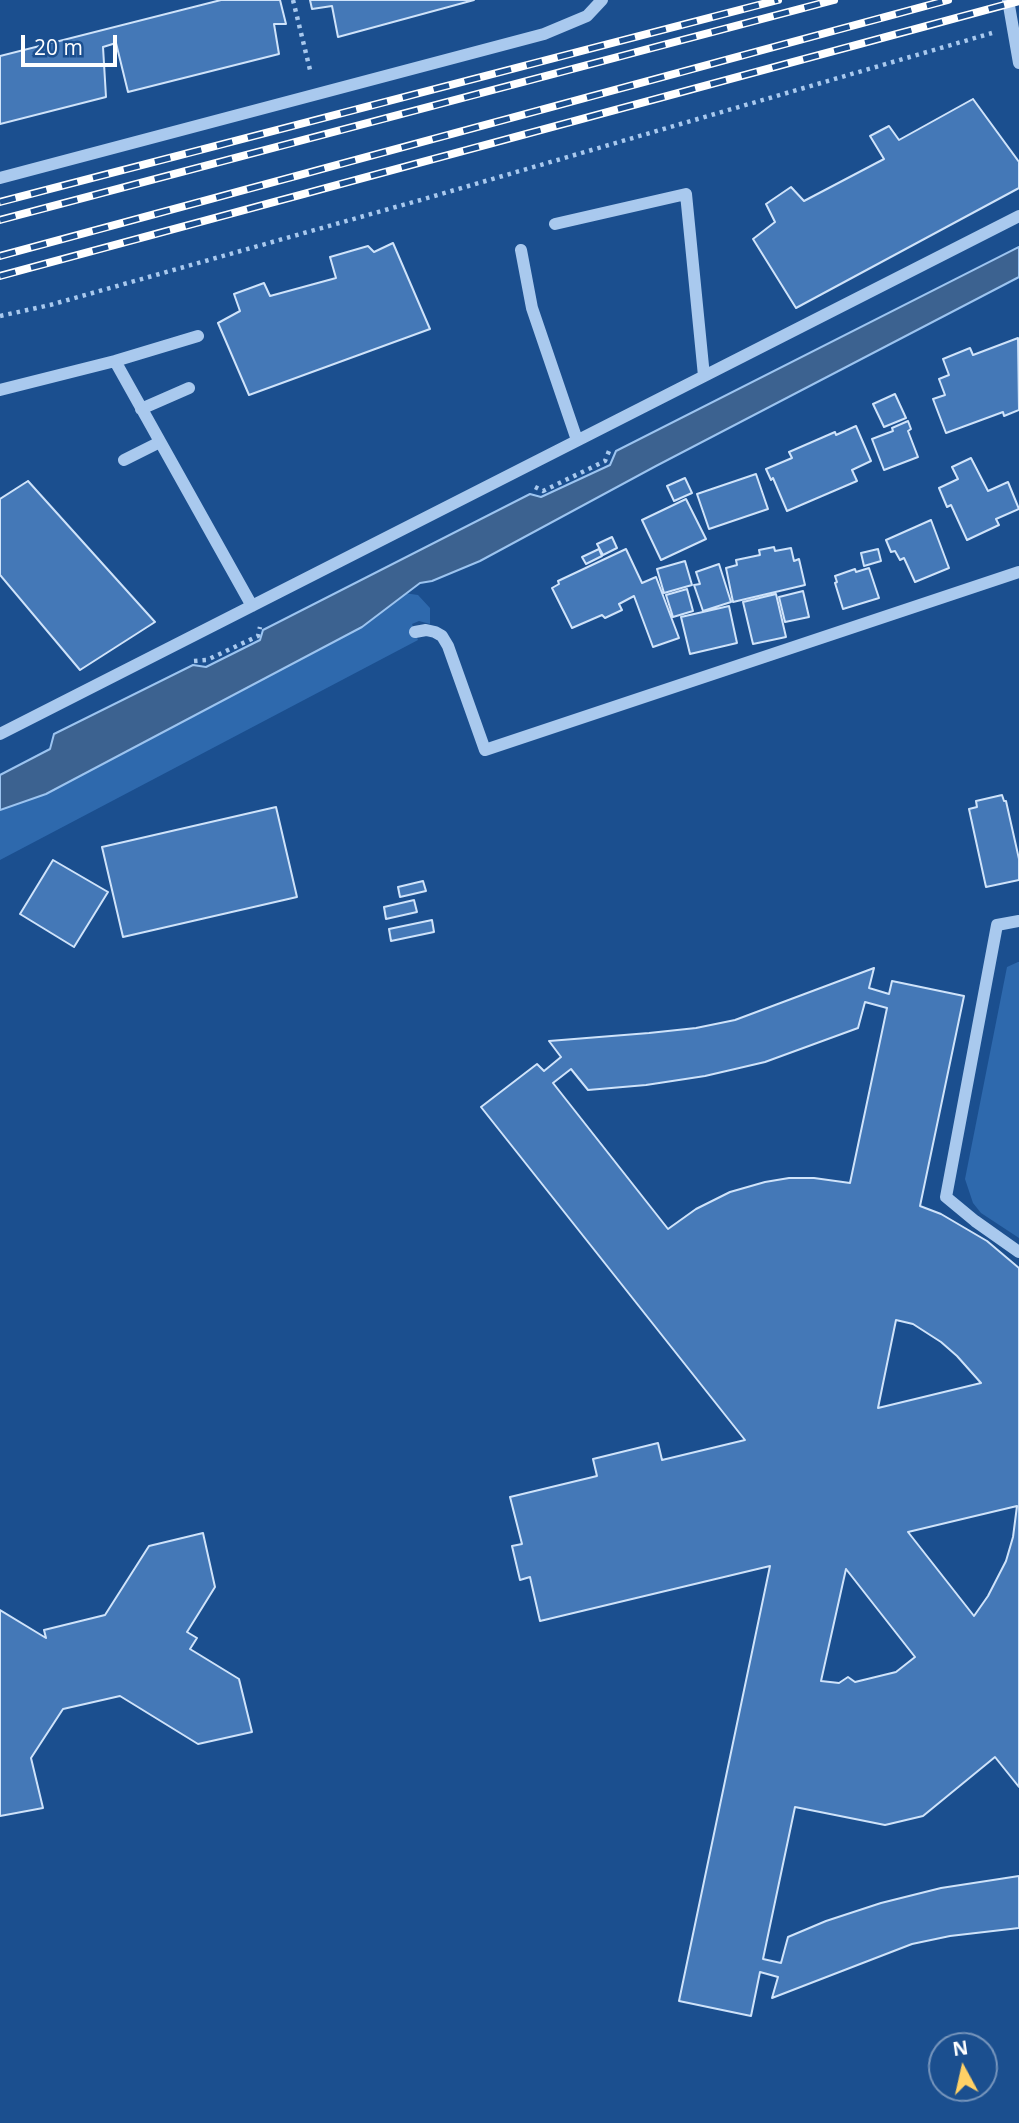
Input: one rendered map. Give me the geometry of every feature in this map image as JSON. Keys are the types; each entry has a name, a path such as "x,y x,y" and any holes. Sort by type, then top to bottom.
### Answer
{"street":[{"path":"0,178 544,34 587,16 602,0"},
{"path":"1008,0 1019,63"},
{"path":"555,224 686,194 704,376"},
{"path":"0,734 1019,216"},
{"path":"521,250 532,308 577,440"},
{"path":"0,390 198,337"},
{"path":"116,361 252,606"},
{"path":"141,409 188,388"},
{"path":"124,460 160,442"},
{"path":"415,632 426,629 435,632 442,636 448,646 485,750 1019,572"},
{"path":"1019,921 997,925 946,1197 1019,1252"}],"path":[{"path":"293,0 316,94"},
{"path":"0,316 51,305 411,203 1012,27"}],"shaded area":[{"path":"1019,247 1019,277 480,561 432,581 420,583 362,627 46,794 0,810 0,775 50,749 54,734 193,665 206,667 260,640 263,630 530,494 541,497 610,465 616,451"},
{"path":"404,593 418,595 430,608 430,624 419,621 412,624 418,640 0,860 0,810 46,794 362,627"},
{"path":"1019,962 1019,1238 981,1213 973,1203 965,1179 1007,967"}],"building":[{"path":"221,0 280,0 286,24 274,24 279,54 128,92 116,43 103,47 106,97 0,124 0,56"},
{"path":"310,0 474,0 338,37 332,6 312,9"},
{"path":"973,99 1019,162 1019,188 796,308 753,239 775,222 766,204 791,187 804,201 884,159 870,136 889,126 899,140"},
{"path":"393,243 430,329 249,395 218,323 240,311 234,294 264,283 270,296 336,278 330,257 368,246 374,252"},
{"path":"1018,338 1019,410 1004,416 1003,412 946,433 933,399 945,395 939,379 949,375 943,359 970,348 973,355"},
{"path":"895,394 906,418 884,427 873,404"},
{"path":"908,421 911,429 908,431 918,457 884,470 872,439 893,431 892,428"},
{"path":"856,426 871,461 852,470 857,481 787,511 773,478 771,480 766,469 792,458 789,452"},
{"path":"971,458 988,491 1008,482 1019,509 996,519 999,525 967,540 951,505 947,507 939,488 958,479 952,467"},
{"path":"756,474 768,509 709,529 697,494"},
{"path":"685,478 692,493 674,501 667,486"},
{"path":"28,481 155,622 80,670 0,575 0,499"},
{"path":"686,499 706,539 661,560 642,520"},
{"path":"931,520 949,568 915,582 904,558 900,560 895,551 891,552 886,540"},
{"path":"612,537 617,548 603,555 597,544"},
{"path":"774,547 775,551 791,548 794,561 799,559 805,585 733,602 726,568 737,565 736,560 760,555 759,550"},
{"path":"599,549 602,556 586,564 582,557"},
{"path":"626,549 642,583 656,577 679,638 653,647 634,596 619,604 622,610 572,628 552,588 559,584 558,581"},
{"path":"878,549 881,561 864,566 861,553"},
{"path":"685,561 692,585 664,593 657,569"},
{"path":"719,564 731,602 703,611 694,585 700,584 696,572"},
{"path":"869,568 879,598 843,609 835,576 855,569 856,572"},
{"path":"687,589 693,611 673,617 666,595"},
{"path":"803,591 809,617 785,622 779,597"},
{"path":"776,594 786,637 753,644 743,602"},
{"path":"729,606 737,643 690,654 681,617"},
{"path":"1002,795 1006,801 1019,859 1019,880 986,887 969,809 977,807 976,801"},
{"path":"276,807 297,897 123,937 102,847"},
{"path":"53,860 108,892 74,947 20,914"},
{"path":"423,881 426,891 400,897 398,887"},
{"path":"414,900 417,912 386,919 384,907"},
{"path":"432,920 434,932 391,941 389,929"},
{"path":"874,968 869,988 889,994 892,981 964,996 920,1206 941,1214 987,1241 1019,1268 1019,1787 995,1757 923,1816 885,1825 795,1807 763,1959 781,1963 788,1937 881,1903 941,1888 1019,1876 1019,1928 950,1936 912,1944 772,1998 778,1977 760,1972 751,2016 679,2001 770,1566 540,1621 530,1577 520,1580 512,1546 522,1544 510,1497 597,1476 593,1459 658,1443 662,1460 745,1440 481,1107 537,1064 544,1071 561,1057 549,1041 696,1028 735,1020","holes":["865,1002 887,1008 850,1183 814,1178 765,1182 730,1192 696,1209 668,1229 553,1083 571,1069 588,1090 705,1076 765,1062 858,1028","896,1320 913,1324 941,1342 981,1383 878,1408","1017,1506 1013,1537 1006,1561 974,1616 908,1532","846,1569 915,1657 896,1672 855,1682 848,1677 839,1683 821,1681"]},
{"path":"203,1533 215,1587 187,1632 197,1638 190,1649 239,1679 252,1732 198,1744 120,1696 63,1709 31,1758 43,1808 0,1816 0,1610 46,1638 44,1630 105,1615 149,1546"}],"railway":[{"path":"0,202 778,0"},
{"path":"0,220 834,0"},
{"path":"0,256 948,0"},
{"path":"0,276 1019,1"}]}
